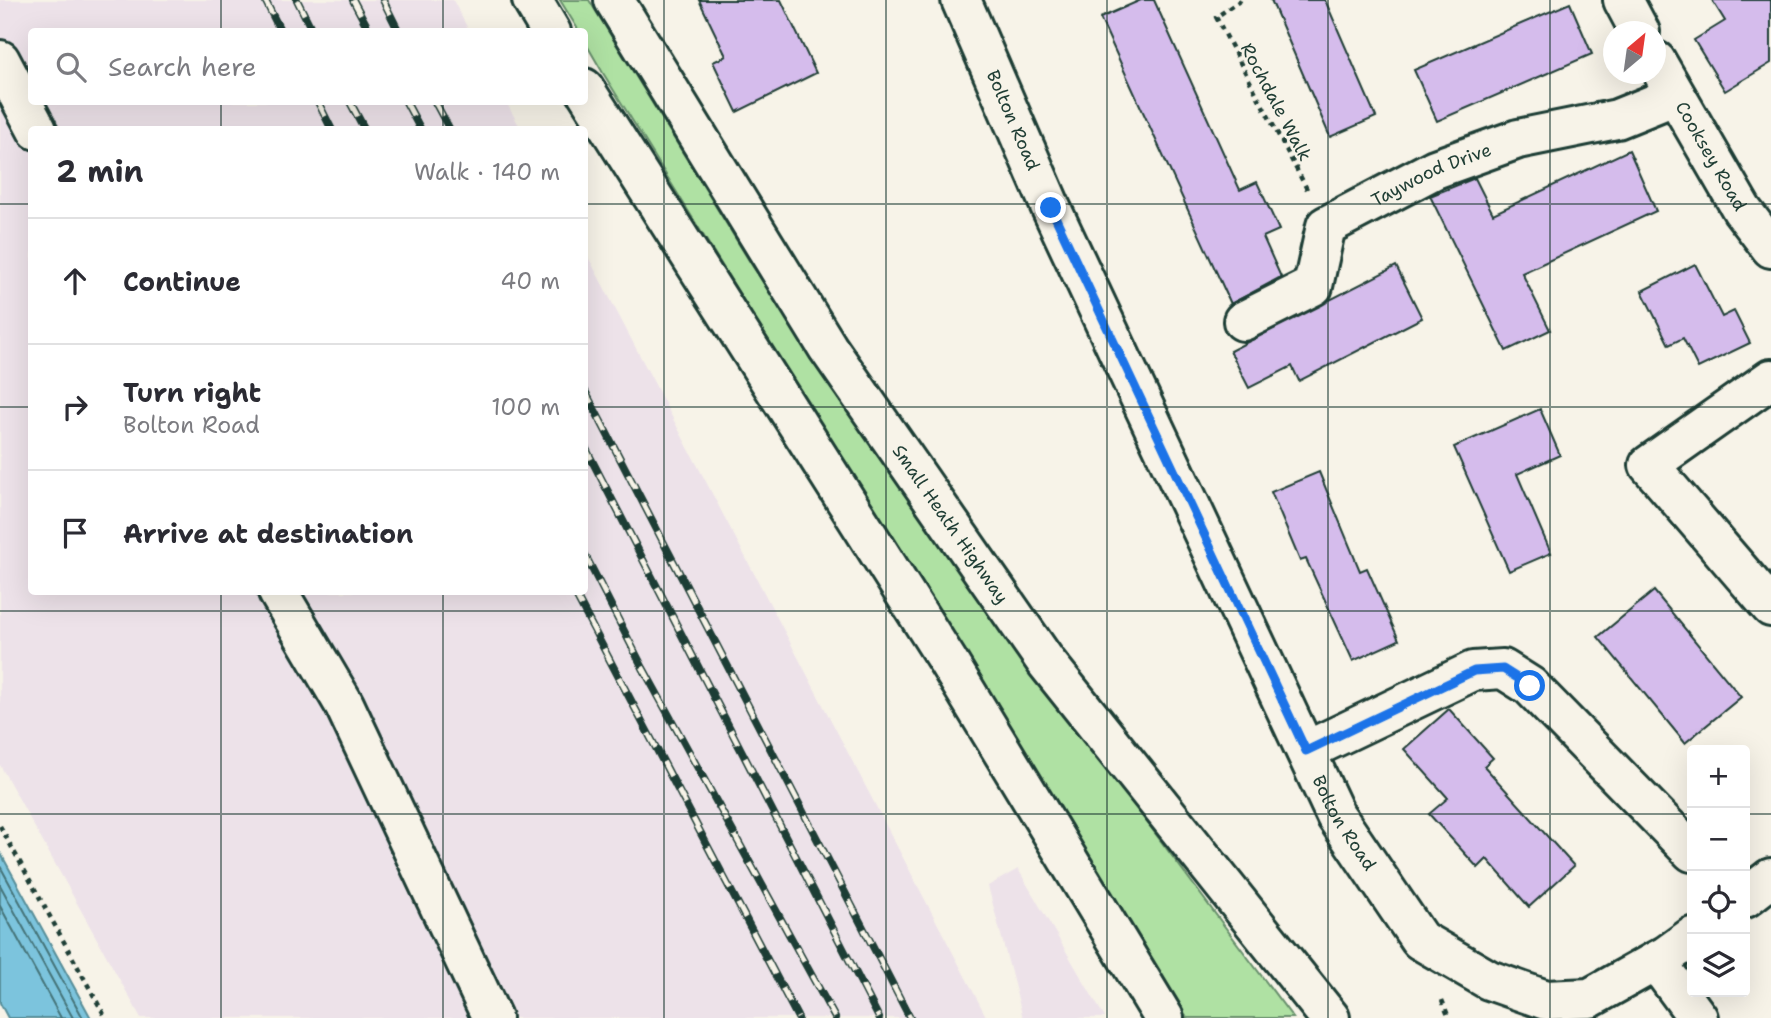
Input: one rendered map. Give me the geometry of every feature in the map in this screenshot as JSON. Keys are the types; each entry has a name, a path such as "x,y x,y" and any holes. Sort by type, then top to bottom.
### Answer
{"main road":[{"path":"533,0 549,28"},
{"name":"Small Heath Highway","path":"614,0 828,348 1031,639 1330,1018"},
{"name":"Bolton Road","path":"961,0 1051,208 1336,817 1420,940 1489,980 1546,1000 1590,998 1656,961"},
{"path":"1623,0 1634,21"},
{"path":"0,60 35,126"},
{"name":"Cooksey Road","path":"1666,80 1742,210 1771,248"},
{"path":"588,94 947,660 1164,1018"},
{"name":"Taywood Drive","path":"1326,226 1435,169 1518,139 1617,119 1674,96"},
{"path":"1243,321 1313,286 1326,226"},
{"path":"1771,379 1649,465 1771,607"},
{"path":"280,595 344,704 492,1018"},
{"path":"1306,751 1474,671 1503,669 1530,686 1687,847"},
{"path":"1750,894 1771,878"},
{"path":"1687,940 1656,961 1698,1018"}],"path":[{"name":"Rochdale Walk","path":"1241,0 1216,17 1326,226"},
{"path":"0,826 106,1018"}],"shaded area":[{"path":"0,0 453,0 467,28 28,28 28,105 508,105 519,126 28,126 28,595 588,595 588,257 987,1018 141,1018 0,765"},
{"path":"1018,869 1105,1018 1023,1018 988,886"}],"green space":[{"path":"560,0 589,0 753,267 978,596 1293,1018 1187,1018 603,73 588,47 588,28 577,28"}],"water":[{"path":"0,852 91,1018 8,1018 0,1003"}],"building":[{"path":"699,0 781,0 816,73 737,112 713,62 726,56"},
{"path":"1141,0 1154,0 1240,190 1257,182 1279,230 1263,237 1281,277 1231,304 1100,18"},
{"path":"1271,0 1325,0 1376,117 1330,137"},
{"path":"1712,0 1771,0 1771,63 1725,91 1694,40 1725,21"},
{"path":"1570,3 1592,54 1437,121 1414,70"},
{"path":"1629,150 1656,211 1522,273 1550,330 1506,351 1430,196 1475,178 1493,214"},
{"path":"1695,264 1722,317 1734,311 1750,343 1698,368 1683,338 1669,345 1642,291"},
{"path":"1396,266 1422,318 1299,381 1292,366 1249,388 1230,351"},
{"path":"1540,409 1560,455 1517,474 1551,553 1509,571 1454,447"},
{"path":"1319,472 1360,571 1367,568 1399,640 1353,661 1306,559 1300,561 1271,492"},
{"path":"1654,591 1741,697 1685,743 1598,637"},
{"path":"1449,709 1493,758 1484,766 1574,866 1529,907 1487,859 1478,868 1429,814 1448,798 1404,749"}],"railway":[{"path":"265,0 279,28"},
{"path":"297,0 311,28"},
{"path":"353,0 368,28"},
{"path":"383,0 397,28"},
{"path":"320,105 330,126"},
{"path":"352,105 363,126"},
{"path":"408,105 419,126"},
{"path":"437,105 448,126"},
{"path":"588,397 910,1018"},
{"path":"588,453 879,1018"},
{"path":"588,561 643,668 835,1018"},
{"path":"576,595 798,1018"}],"route":[{"path":"1051,208 1306,751 1474,671 1503,669 1530,686"}]}
